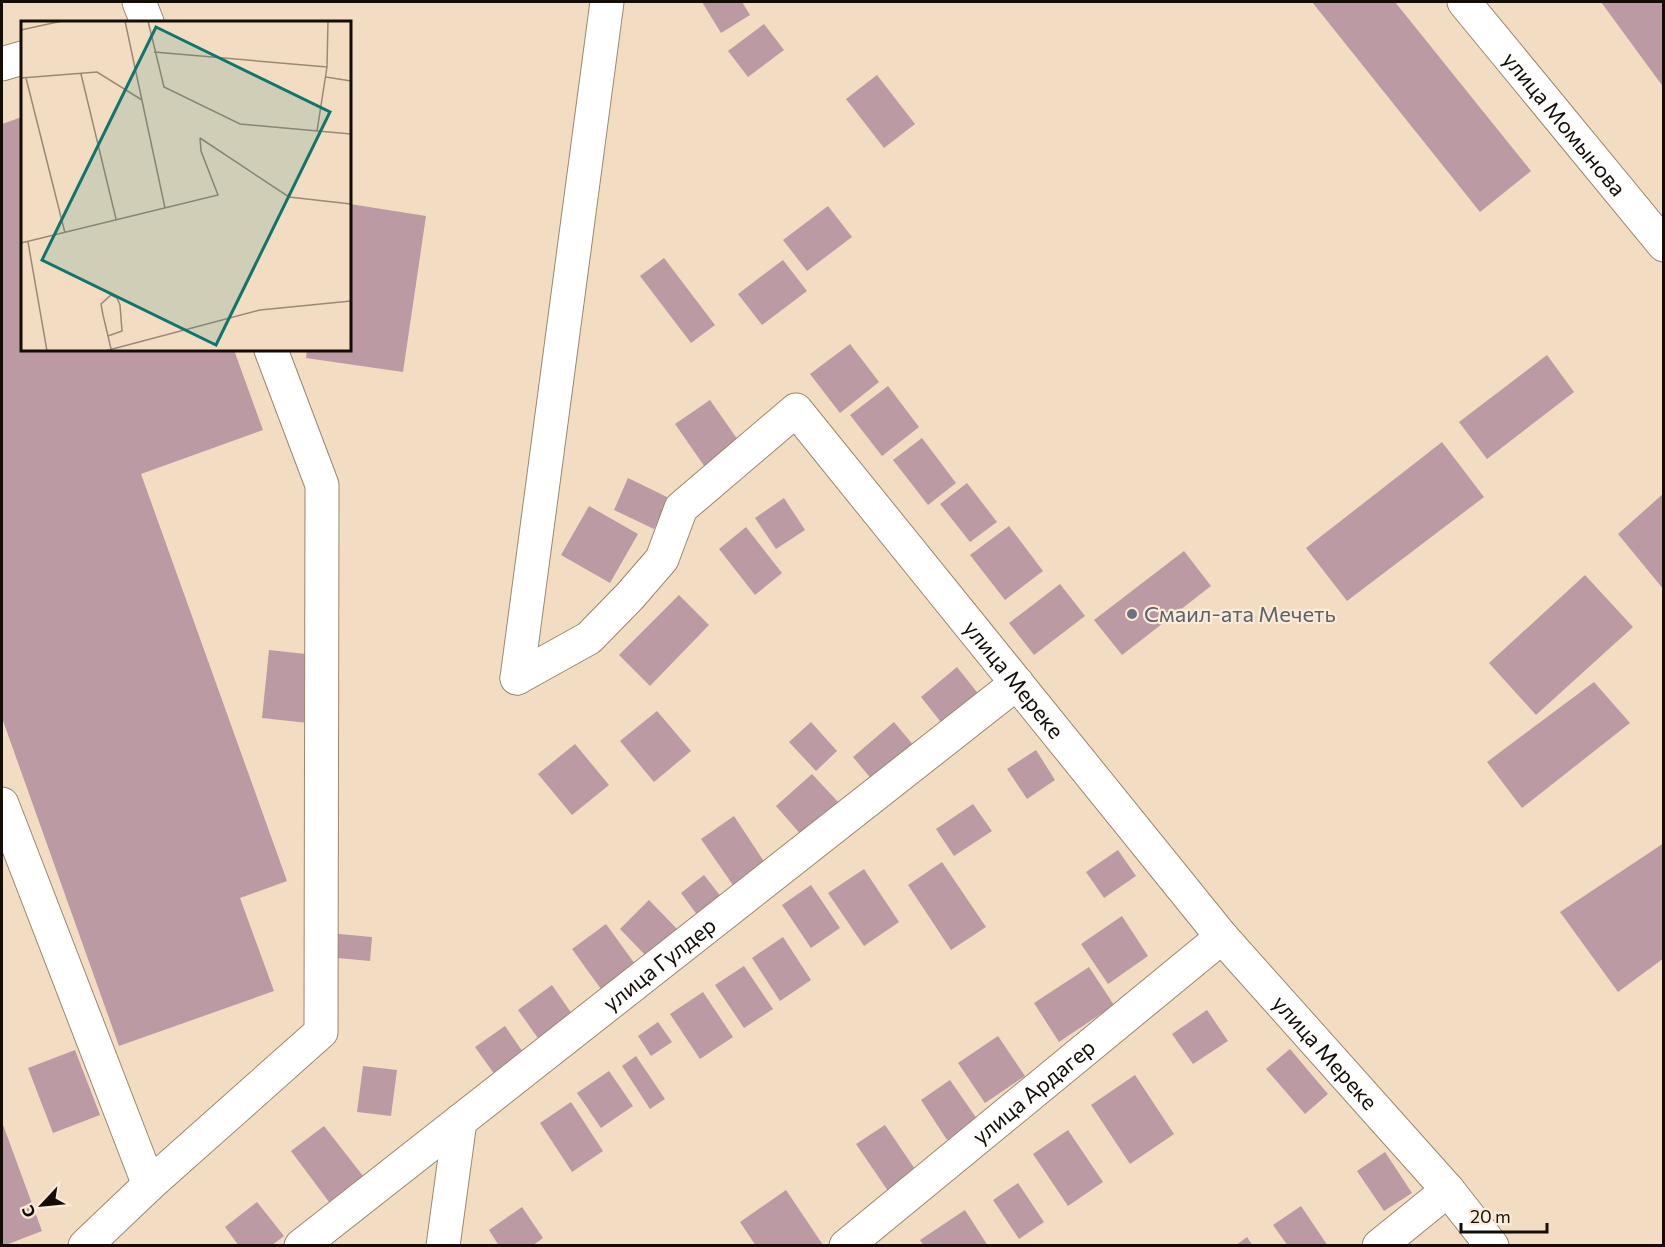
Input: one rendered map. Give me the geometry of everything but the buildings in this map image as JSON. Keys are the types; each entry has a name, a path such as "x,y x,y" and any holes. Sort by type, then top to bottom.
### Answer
{"street":[{"name":"улица Мереке","path":"606,2 517,678 588,638 630,596 662,559 681,508 796,410 1222,937 1448,1190 1492,1245"},
{"name":"улица Момынова","path":"1464,2 1664,245"},
{"path":"2,64 21,58"},
{"path":"85,1245 321,1032 322,484 271,351"},
{"name":"улица Гулдер","path":"301,1245 1017,683"},
{"path":"2,804 149,1185"},
{"name":"улица Ардагер","path":"846,1245 1222,937"},
{"path":"443,1245 460,1122"},
{"path":"1380,1245 1448,1190"}],"place":[{"name":"Смаил-ата Мечеть","path":"1132,614"}]}
